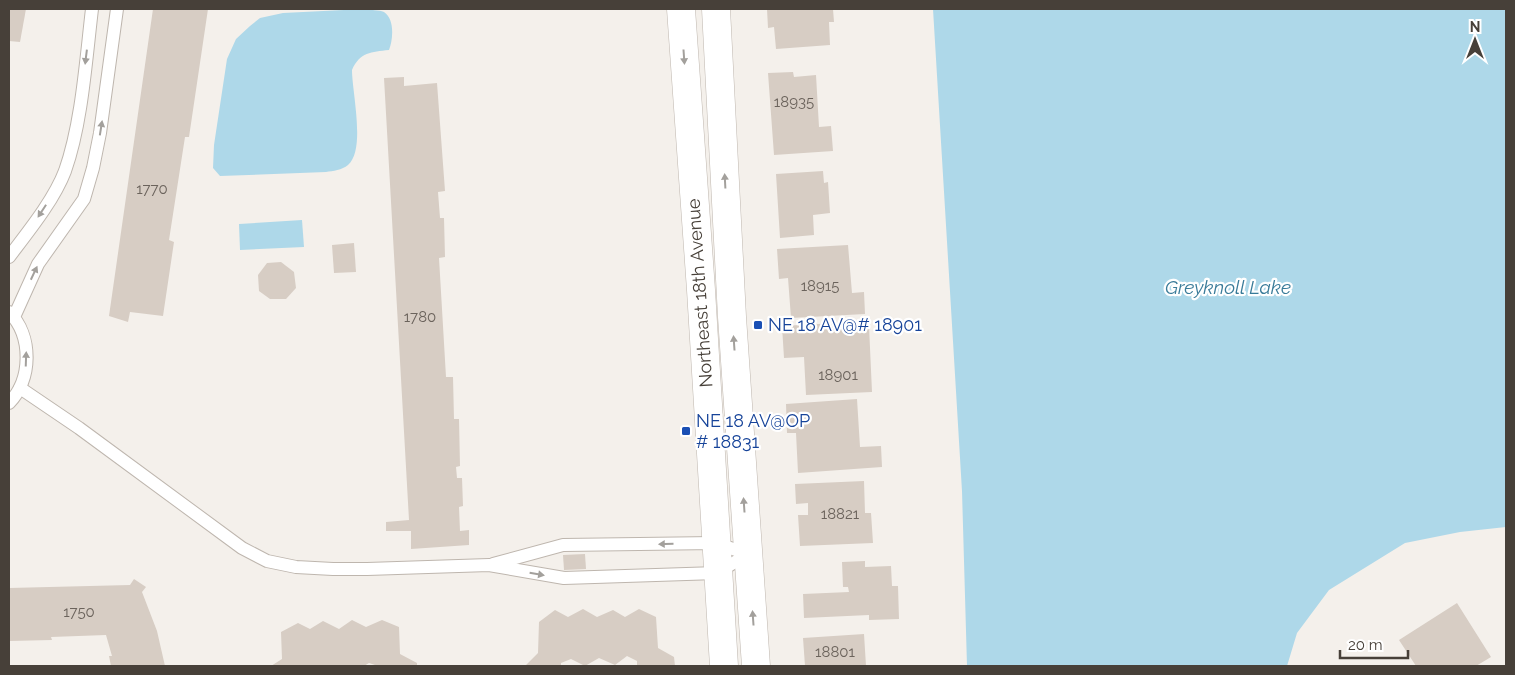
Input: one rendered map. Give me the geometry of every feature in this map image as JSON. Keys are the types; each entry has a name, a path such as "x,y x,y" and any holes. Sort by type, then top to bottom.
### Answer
{"street":[{"name":"Northeast 18th Avenue","path":"681,9 699,261 724,666"},
{"name":"Northeast 18th Avenue","path":"716,9 730,288 756,666"}],"lane":[{"path":"9,257 32,226 65,172 83,84 92,9"},
{"path":"9,403 20,388 24,378 27,357 24,336 11,314 38,264 84,199 100,133 117,9"},
{"path":"20,388 79,428 242,548 267,561 296,567 333,569 489,565 564,578 717,573 748,554"},
{"path":"489,565 563,545 715,543 748,554"}],"water":[{"path":"364,9 382,11 388,15 392,35 389,50 371,52 362,56 352,70 357,134 353,158 348,165 326,172 220,176 213,168 214,145 227,59 236,39 260,18 283,13"},
{"name":"Greyknoll Lake","path":"933,9 1506,9 1506,527 1460,532 1405,543 1329,590 1297,633 1287,666 967,666 962,491"},
{"path":"302,220 304,247 240,250 239,224"}],"building":[{"path":"9,9 26,9 20,42 9,41"},
{"path":"153,9 208,9 189,137 185,137 169,240 174,242 163,316 130,312 128,322 109,316"},
{"path":"767,9 833,9 834,22 829,22 830,45 776,49 774,27 768,28"},
{"path":"793,72 794,77 816,75 819,127 831,126 833,151 774,155 768,73"},
{"path":"404,77 404,86 437,83 445,191 438,192 440,218 444,218 445,257 439,258 446,377 453,377 454,419 459,419 460,466 456,467 457,478 462,478 463,506 459,507 460,531 469,530 469,545 411,549 411,531 386,531 386,522 409,520 384,78"},
{"path":"823,171 824,183 828,182 830,213 813,215 814,235 780,238 776,174"},
{"path":"354,243 356,272 334,273 332,245"},
{"path":"848,245 852,293 864,292 865,314 791,318 788,278 779,279 777,249"},
{"path":"281,262 294,272 296,288 286,299 270,299 259,291 258,275 267,263"},
{"path":"855,322 855,326 869,326 872,392 806,395 804,357 784,358 782,326"},
{"path":"857,399 860,447 881,446 882,467 798,473 796,433 787,433 786,404"},
{"path":"864,481 865,513 871,513 873,543 800,546 798,515 808,515 808,503 796,504 795,484"},
{"path":"585,554 586,569 564,570 563,555"},
{"path":"865,561 865,567 891,566 892,586 898,586 899,619 869,620 869,615 804,618 803,594 849,592 848,587 843,587 842,562"},
{"path":"134,579 146,587 142,592 157,631 165,666 111,666 109,656 112,656 106,635 51,637 52,640 9,641 9,588 130,585"},
{"path":"1457,603 1491,657 1476,666 1416,666 1399,640"},
{"path":"583,609 597,617 613,610 625,617 639,609 656,617 658,648 674,657 675,666 637,666 637,661 627,656 615,665 599,658 585,666 571,659 561,663 561,666 525,666 538,653 539,622 555,610 568,617"},
{"path":"352,620 366,627 382,620 399,627 400,654 417,663 417,666 378,666 369,663 364,666 271,666 282,659 281,632 298,623 310,629 323,621 339,629"},
{"path":"864,634 866,666 805,666 803,638"}],"place":[{"name":"NE 18 AV@# 18901","path":"758,325"},
{"name":"NE 18 AV@OP # 18831","path":"686,431"}]}
